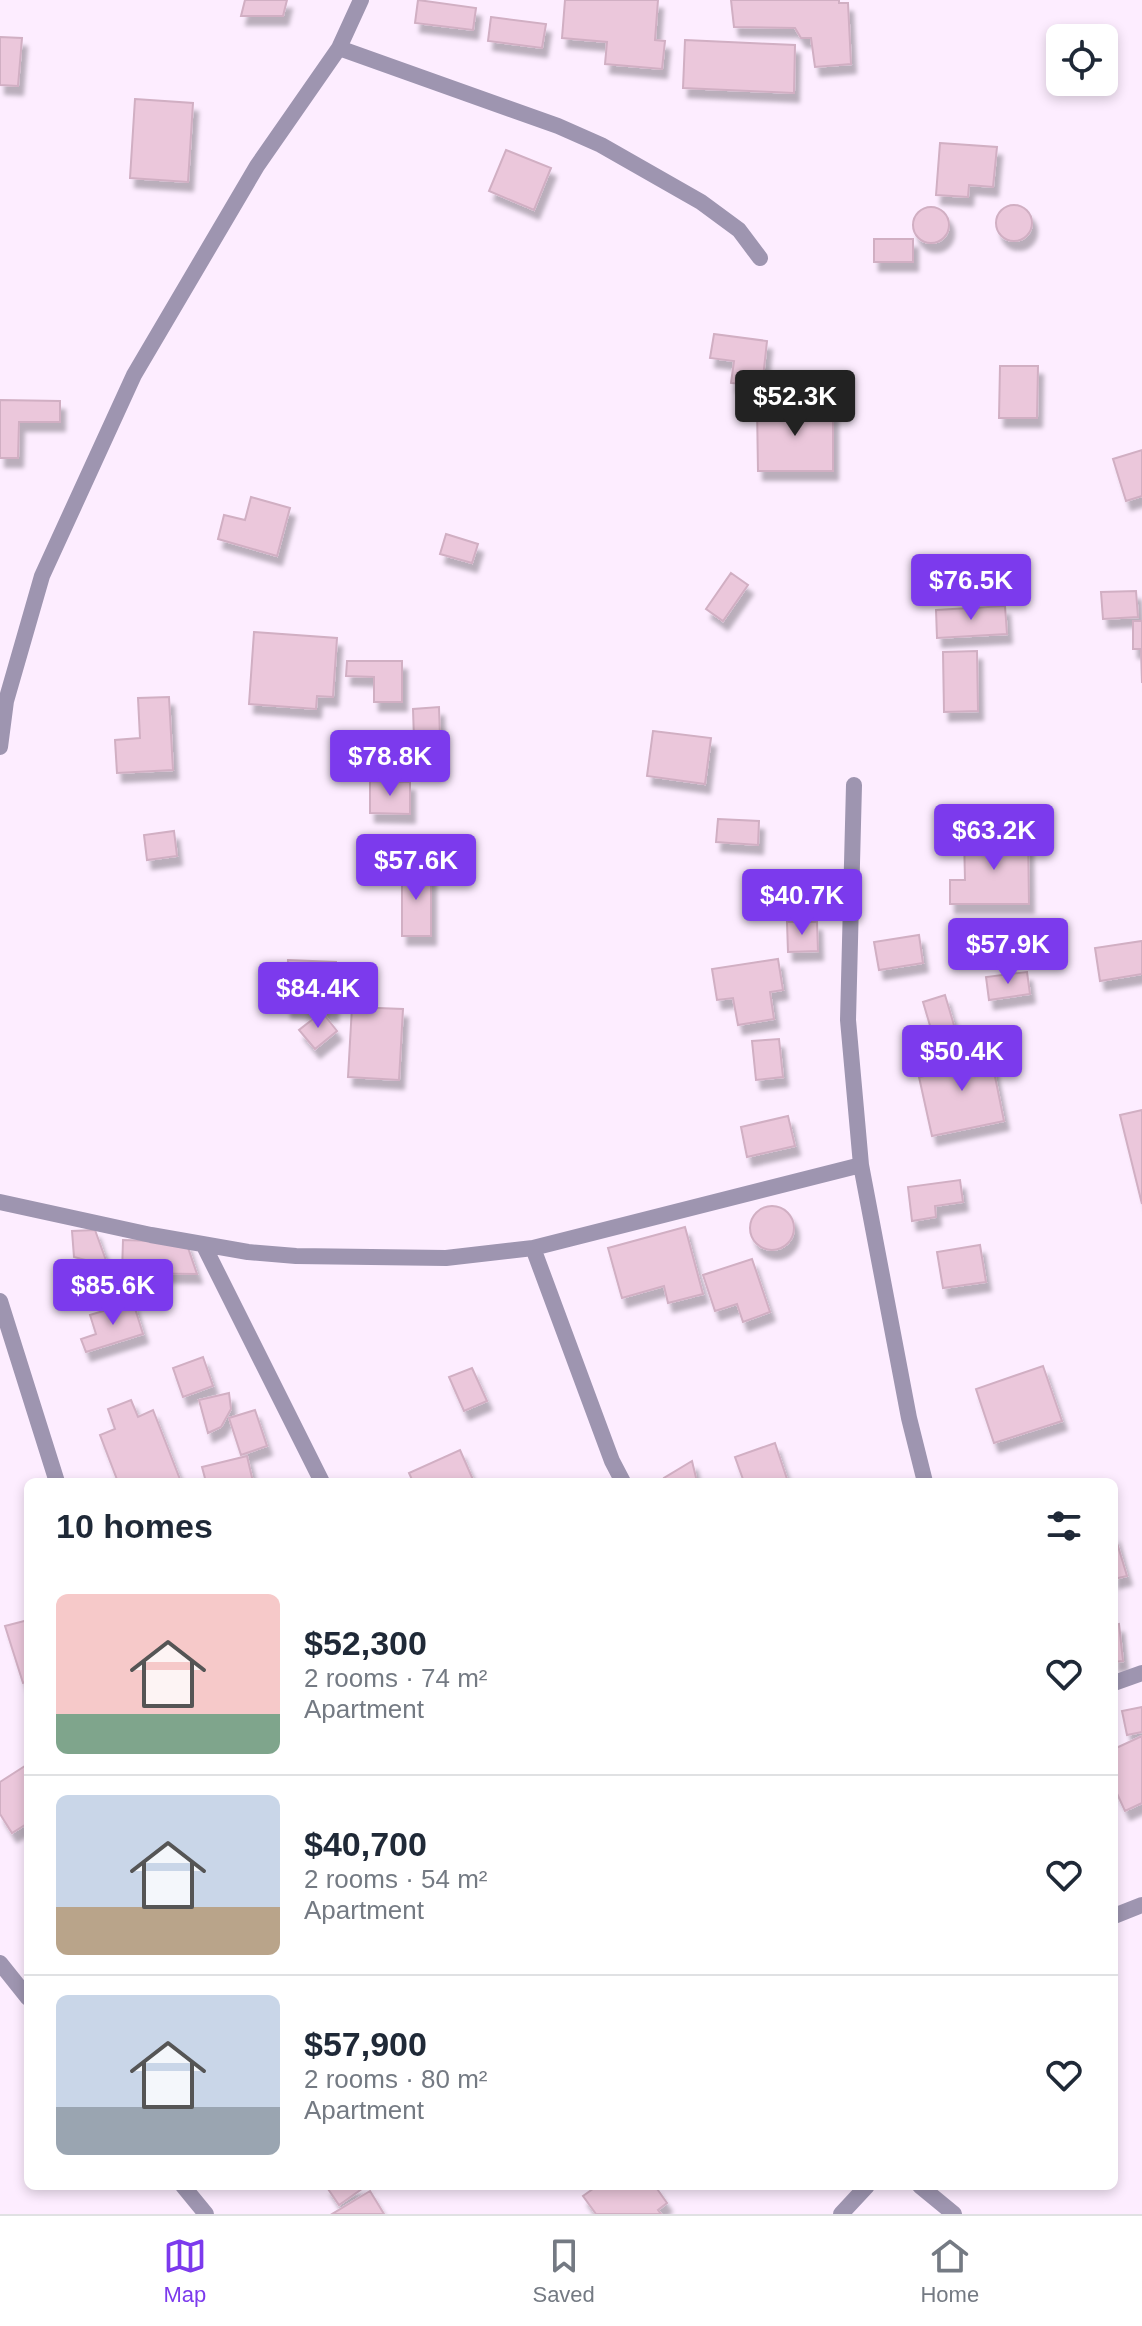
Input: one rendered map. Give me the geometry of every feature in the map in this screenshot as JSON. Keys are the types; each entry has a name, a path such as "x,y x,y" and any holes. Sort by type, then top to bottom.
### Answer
{"street":[{"path":"0,747 3,701 42,576 134,375 257,166 339,48 361,0"},
{"path":"339,48 558,126 601,145 701,202 739,230 760,258"},
{"path":"854,785 848,1020 861,1165 909,1418 924,1478"},
{"path":"0,1212 0,1202 248,1252 359,1258 446,1258 533,1248 861,1165"},
{"path":"203,1244 320,1478"},
{"path":"533,1248 621,1478"},
{"path":"0,1301 56,1478"},
{"path":"1118,1682 1142,1673"},
{"path":"1118,1914 1142,1905"},
{"path":"0,1963 24,1993"},
{"path":"186,2190 206,2214"},
{"path":"841,2214 863,2190"},
{"path":"925,2190 954,2214"}],"building":[{"path":"245,0 287,0 283,16 241,16"},
{"path":"418,0 476,8 473,30 415,23"},
{"path":"565,0 658,0 655,40 665,41 662,69 605,64 607,42 562,38"},
{"path":"731,0 839,0 839,3 848,3 851,64 815,67 811,38 801,38 795,28 734,27"},
{"path":"491,17 546,24 542,48 488,41"},
{"path":"0,37 22,38 18,86 0,85"},
{"path":"685,40 795,45 794,93 683,88"},
{"path":"135,99 193,103 188,182 130,178"},
{"path":"940,143 997,147 993,187 969,185 968,197 936,195"},
{"path":"506,150 551,168 534,210 489,191"},
{"path":"1014,205 1027,210 1032,223 1027,236 1014,241 1001,236 996,223 1001,210"},
{"path":"931,207 944,212 949,225 944,238 931,243 918,238 913,225 918,212"},
{"path":"874,239 913,239 913,262 874,262"},
{"path":"714,334 767,341 762,387 731,383 734,361 710,358"},
{"path":"1000,366 1038,366 1037,418 999,418"},
{"path":"0,400 60,401 60,422 19,422 18,458 0,458"},
{"path":"833,404 833,471 758,471 757,406"},
{"path":"1142,450 1142,496 1126,501 1113,459"},
{"path":"251,497 290,508 277,556 218,539 224,515 245,520"},
{"path":"446,534 478,544 472,563 440,554"},
{"path":"731,573 748,585 723,621 706,609"},
{"path":"1136,591 1138,617 1103,619 1101,592"},
{"path":"1005,606 1007,634 937,638 936,610"},
{"path":"1133,621 1142,621 1142,683 1141,649 1133,649"},
{"path":"254,632 337,638 333,697 317,696 316,709 249,704"},
{"path":"977,651 978,711 944,712 943,652"},
{"path":"347,661 402,661 402,702 374,702 374,677 346,676"},
{"path":"169,697 173,770 117,773 115,740 140,738 138,698"},
{"path":"439,707 441,769 415,770 413,709"},
{"path":"653,731 711,738 705,784 647,776"},
{"path":"370,781 410,782 410,814 370,813"},
{"path":"718,819 759,821 758,845 716,842"},
{"path":"174,831 177,856 147,860 144,835"},
{"path":"964,836 1028,836 1029,904 950,904 950,880 965,880"},
{"path":"402,867 431,867 431,936 402,936"},
{"path":"787,922 817,922 818,951 788,952"},
{"path":"919,935 923,963 879,970 874,942"},
{"path":"1142,941 1142,974 1100,981 1095,948"},
{"path":"778,959 783,990 770,992 774,1019 738,1025 733,998 717,1000 712,969"},
{"path":"288,960 336,962 333,1012 286,1009"},
{"path":"1027,972 1030,994 989,1000 986,977"},
{"path":"945,995 956,1032 934,1039 923,1002"},
{"path":"352,1007 403,1009 399,1080 348,1077"},
{"path":"322,1012 337,1031 315,1049 299,1030"},
{"path":"779,1039 783,1077 756,1080 752,1041"},
{"path":"989,1047 1004,1121 932,1136 919,1077 934,1074 931,1060"},
{"path":"1142,1110 1142,1204 1120,1115"},
{"path":"788,1116 795,1146 747,1157 741,1127"},
{"path":"960,1180 963,1202 935,1206 936,1217 912,1221 908,1187"},
{"path":"772,1206 787,1213 794,1228 787,1243 772,1250 757,1243 750,1228 757,1213"},
{"path":"685,1227 703,1294 668,1303 664,1286 622,1298 608,1248"},
{"path":"95,1230 108,1266 74,1257 72,1231"},
{"path":"123,1240 186,1242 197,1274 122,1273"},
{"path":"980,1245 986,1282 943,1288 937,1252"},
{"path":"752,1259 770,1312 743,1322 737,1304 715,1311 703,1275"},
{"path":"133,1302 143,1334 86,1352 81,1339 96,1334 90,1315"},
{"path":"203,1357 213,1386 183,1397 173,1368"},
{"path":"1043,1366 1062,1421 994,1443 976,1389"},
{"path":"472,1368 487,1401 464,1411 449,1377"},
{"path":"229,1393 231,1409 221,1427 208,1433 199,1400"},
{"path":"131,1400 138,1417 153,1410 179,1478 116,1478 100,1435 115,1429 108,1409"},
{"path":"255,1410 267,1446 241,1455 229,1418"},
{"path":"775,1443 787,1478 743,1478 735,1457"},
{"path":"460,1450 472,1478 411,1478 409,1473"},
{"path":"247,1456 252,1478 205,1478 202,1467"},
{"path":"692,1461 696,1478 664,1478"},
{"path":"1118,1546 1127,1576 1118,1578"},
{"path":"24,1621 23,1683 5,1626"},
{"path":"1118,1624 1123,1661 1118,1662"},
{"path":"1142,1707 1142,1732 1127,1735 1122,1711"},
{"path":"1142,1736 1142,1803 1125,1811 1118,1796 1118,1747"},
{"path":"24,1767 24,1826 12,1833 0,1814 0,1782"},
{"path":"329,2190 360,2190 339,2205"},
{"path":"591,2190 658,2190 667,2203 658,2210 661,2214 596,2214 583,2196"},
{"path":"370,2191 384,2214 332,2214"}]}
